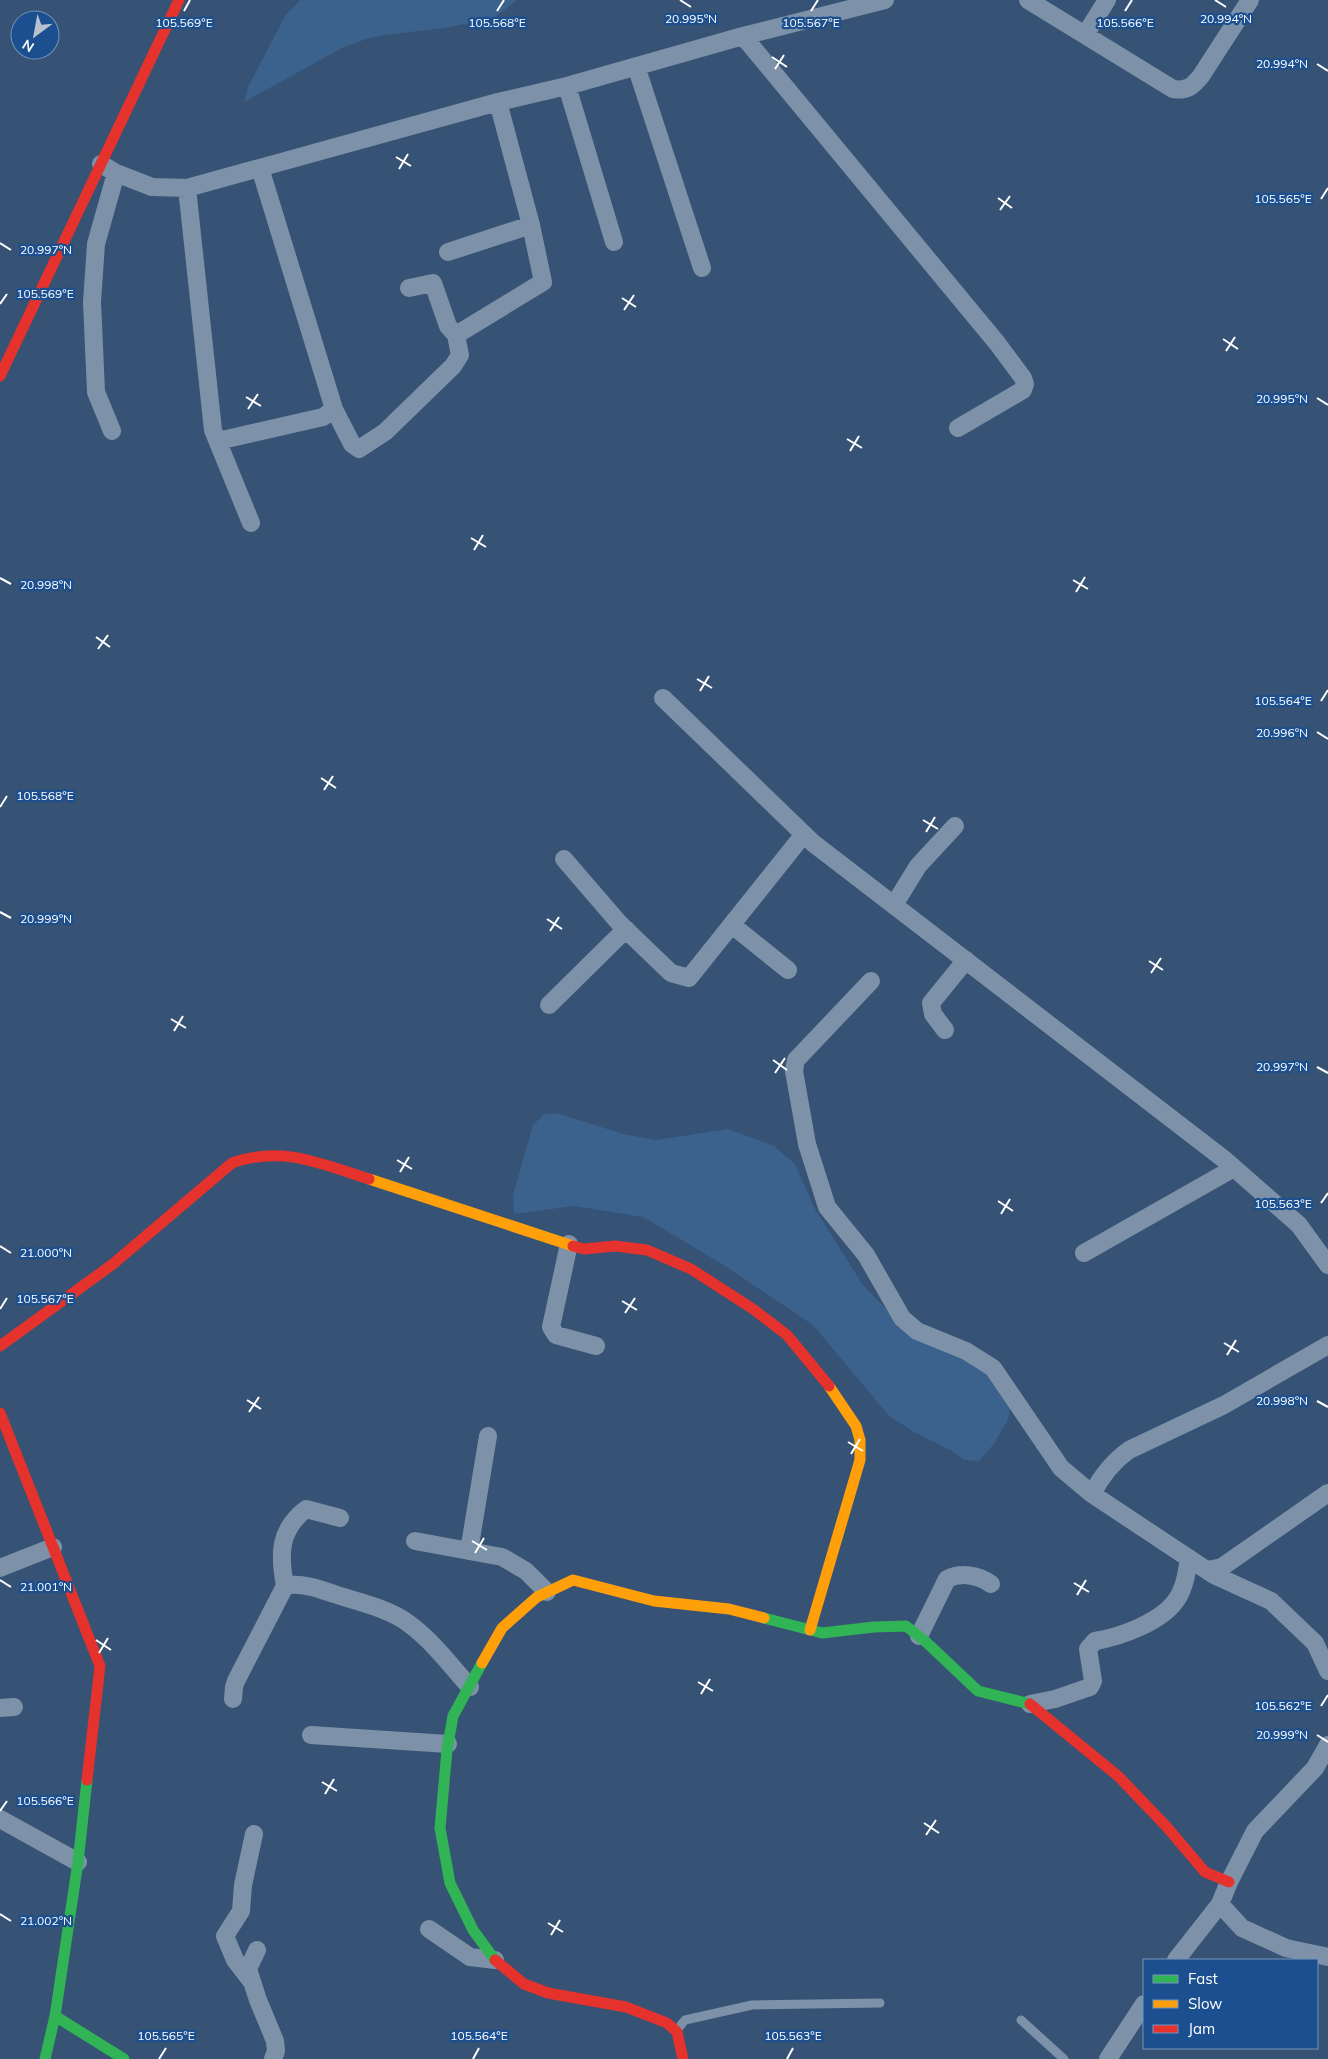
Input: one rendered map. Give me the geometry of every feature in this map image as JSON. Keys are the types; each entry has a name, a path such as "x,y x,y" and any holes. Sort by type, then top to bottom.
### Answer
{"street":[{"path":"0,376 109,168 179,0"},
{"path":"109,168 152,187 187,188 498,102 567,86 743,36 885,0"},
{"path":"1028,0 1173,89 1184,90 1192,87 1197,81 1250,0"},
{"path":"1085,35 1107,0"},
{"path":"743,36 990,336 1022,378 1025,384 1023,390 958,428"},
{"path":"636,66 702,268"},
{"path":"567,86 614,242"},
{"path":"456,335 543,282 531,225 498,102"},
{"path":"109,168 96,244 92,302 96,392 112,431"},
{"path":"260,168 334,409 352,444 358,449 385,432 452,366 460,355 456,335 448,326 433,283 409,288"},
{"path":"187,188 213,430 251,523"},
{"path":"448,252 531,225"},
{"path":"218,441 323,418 334,409"},
{"path":"663,698 813,843 1234,1168 1299,1225 1328,1264"},
{"path":"894,905 918,866 956,826"},
{"path":"564,859 626,929 671,973 689,978 804,834"},
{"path":"732,925 788,970"},
{"path":"549,1005 626,929"},
{"path":"946,1030 932,1014 931,1003 966,960"},
{"path":"871,981 796,1060 794,1070 807,1144 827,1207 866,1255 902,1318 910,1326 937,1341 966,1351 993,1368 1061,1468 1092,1494 1214,1575 1271,1601 1315,1643 1328,1671"},
{"path":"0,1346 114,1264 232,1163 246,1157 264,1154 302,1156 584,1250 615,1246 647,1250 691,1269 753,1309 787,1335 814,1366 856,1426 860,1440 860,1460 810,1630"},
{"path":"1084,1253 1234,1168"},
{"path":"569,1244 551,1327 556,1335 596,1346"},
{"path":"1092,1494 1117,1458 1129,1450 1224,1405 1328,1345"},
{"path":"0,1413 100,1666 78,1862 56,2016 45,2059"},
{"path":"469,1551 488,1436"},
{"path":"1208,1570 1222,1567 1328,1493"},
{"path":"233,1699 236,1680 286,1586 281,1565 282,1545 287,1530 296,1517 306,1509 340,1518"},
{"path":"415,1541 502,1557 526,1572 548,1592"},
{"path":"0,1568 53,1547"},
{"path":"1030,1704 1055,1699 1090,1687 1093,1681 1088,1649 1095,1641 1109,1639 1143,1626 1167,1611 1177,1598 1184,1583 1189,1558"},
{"path":"919,1636 947,1580 955,1575 980,1577 991,1584"},
{"path":"682,2059 681,2045 677,2032 667,2023 626,2007 548,1993 524,1984 495,1960 473,1930 450,1883 440,1828 448,1744 453,1716 502,1628 537,1596 572,1580 654,1601 729,1609 822,1633 874,1627 906,1626 978,1691 1030,1704 1118,1776 1166,1826 1205,1872 1229,1882"},
{"path":"286,1586 293,1584 323,1590 402,1619 427,1639 470,1687"},
{"path":"311,1735 448,1744"},
{"path":"1177,1959 1220,1904 1255,1830 1315,1768 1328,1745"},
{"path":"0,1819 78,1862"},
{"path":"252,1982 235,1960 225,1936 240,1911 242,1885 254,1834"},
{"path":"1220,1904 1242,1928 1286,1948 1328,1957"},
{"path":"429,1929 470,1957 495,1960"},
{"path":"257,1950 248,1969 266,2022 275,2041 276,2051 272,2059"},
{"path":"1108,2059 1143,2006"},
{"path":"56,2016 124,2059"}],"lane":[{"path":"677,2032 685,2020 752,2005 880,2003"},
{"path":"1021,2020 1064,2059"}],"water":[{"path":"300,0 517,0 494,18 445,28 384,35 344,47 244,102 248,87 285,16"},
{"path":"556,1113 624,1134 656,1140 728,1129 774,1146 795,1164 815,1209 863,1285 909,1333 975,1360 1002,1391 1010,1411 1007,1422 993,1445 979,1461 964,1460 952,1451 914,1432 889,1416 813,1325 722,1264 643,1217 574,1206 514,1214 513,1195 533,1125 544,1114"}],"traffic: fast":[{"path":"764,1618 822,1633 874,1627 906,1626 925,1641 978,1691 1030,1704"},
{"path":"482,1663 453,1716 447,1750 440,1828 450,1883 473,1930 495,1960"},
{"path":"87,1780 78,1862 55,2016 124,2059"},
{"path":"45,2059 55,2016"}],"traffic: slow":[{"path":"369,1179 573,1246"},
{"path":"810,1630 860,1460 860,1440 856,1426 829,1386"},
{"path":"482,1663 502,1628 537,1597 573,1580 654,1601 729,1609 764,1618"}],"traffic: jam":[{"path":"0,376 179,0"},
{"path":"0,1346 113,1264 232,1163 250,1158 285,1156 318,1163 369,1179"},
{"path":"573,1246 584,1249 615,1246 647,1250 691,1269 753,1309 787,1335 829,1386"},
{"path":"0,1413 100,1666 87,1780"},
{"path":"1030,1704 1118,1776 1166,1826 1205,1872 1229,1882"},
{"path":"495,1960 524,1984 548,1993 626,2007 667,2023 677,2032 683,2059"}]}
